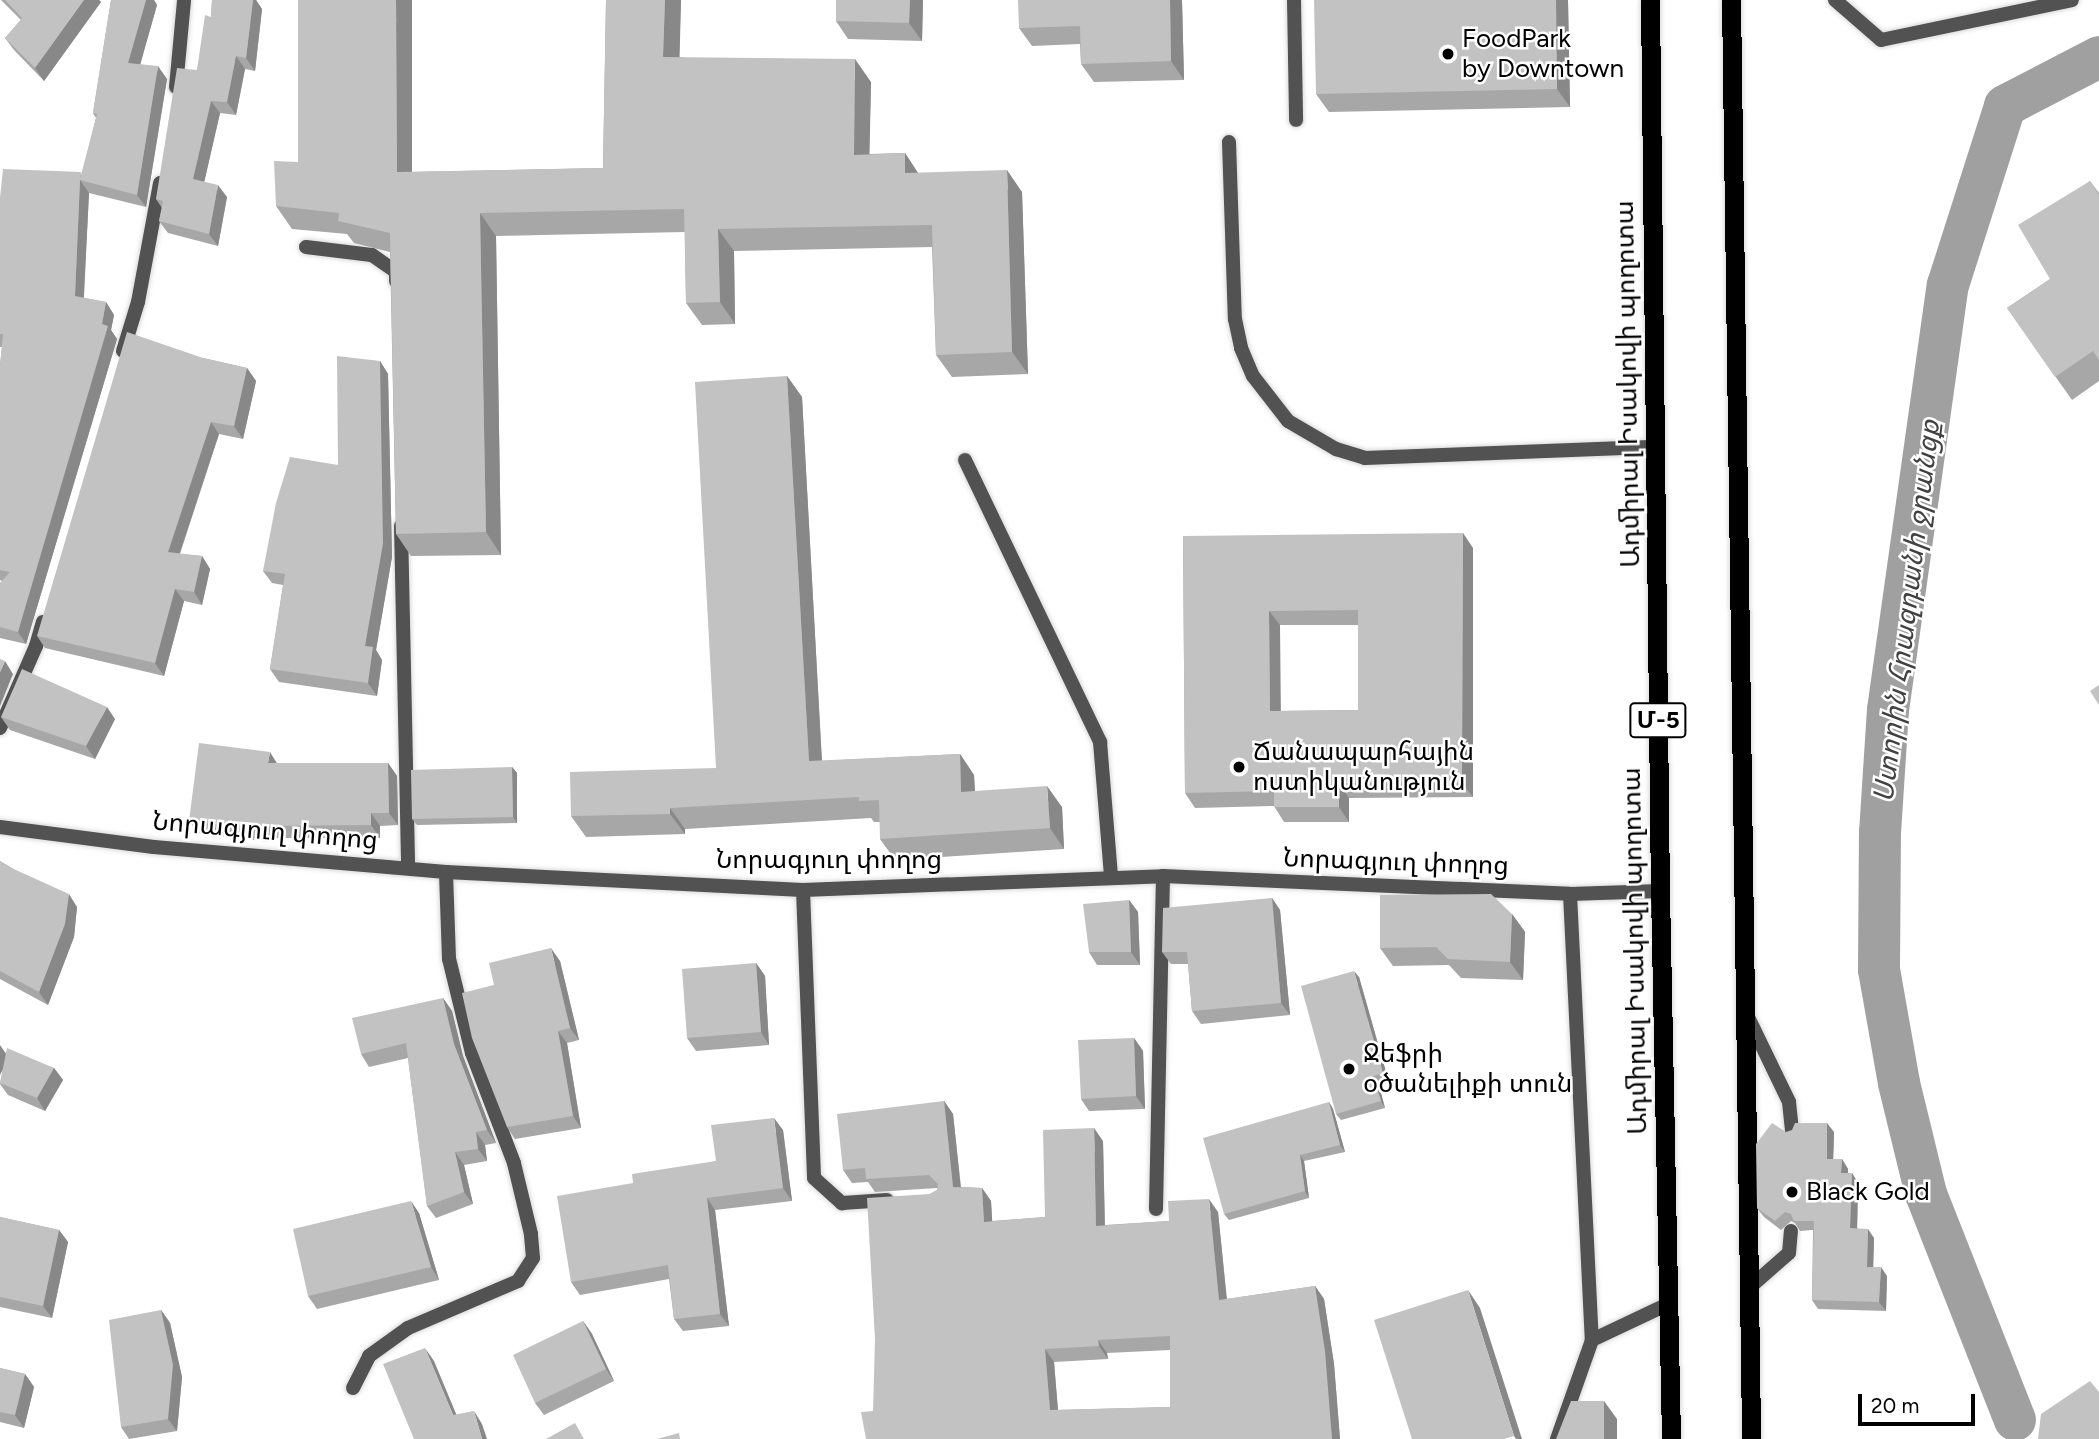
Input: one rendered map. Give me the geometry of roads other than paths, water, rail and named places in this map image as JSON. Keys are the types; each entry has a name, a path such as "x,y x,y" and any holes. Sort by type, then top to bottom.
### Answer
{"highway":[{"name":"Ադմիրալ Իսակովի պողոտա","path":"1650,0 1660,891 1671,1439"},
{"path":"1731,0 1751,1439"}],"street":[{"path":"174,108 184,0"},
{"path":"1294,0 1296,120"},
{"path":"1835,0 1881,40 2072,0"},
{"path":"1229,142 1236,318 1241,348 1253,376 1287,421 1336,449 1366,458 1656,447"},
{"path":"118,368 138,302 162,173"},
{"path":"306,247 372,255 396,272 397,299"},
{"path":"965,460 1100,742 1111,877"},
{"path":"401,507 408,867"},
{"path":"0,728 36,646 48,607"},
{"name":"Նորագյուղ փողոց","path":"0,827 154,847 446,872 803,890 1163,876 1570,894 1660,891"},
{"path":"353,1388 369,1356 408,1328 518,1281 533,1258 531,1234 514,1163 471,1053 449,959 446,872"},
{"path":"1156,1209 1163,876"},
{"path":"803,890 814,1178 842,1203 897,1200"},
{"path":"1557,1439 1592,1340 1570,894"},
{"path":"1745,1013 1789,1102 1792,1132"},
{"path":"1749,1288 1789,1253 1791,1231"},
{"path":"1592,1340 1668,1304"}],"waterway":[{"name":"Ստորին Հրազդանի ջրանցք","path":"2015,1420 1926,1194 1899,1083 1879,970 1880,833 1888,710 1948,285 2005,106 2099,57"}],"place":[{"name":"FoodPark by Downtown","path":"1448,54"},
{"name":"Ճանապարհային ոստիկանություն","path":"1239,767"},
{"name":"Ջեֆրի օծանելիքի տուն","path":"1349,1069"},
{"name":"Black Gold","path":"1792,1192"}]}
